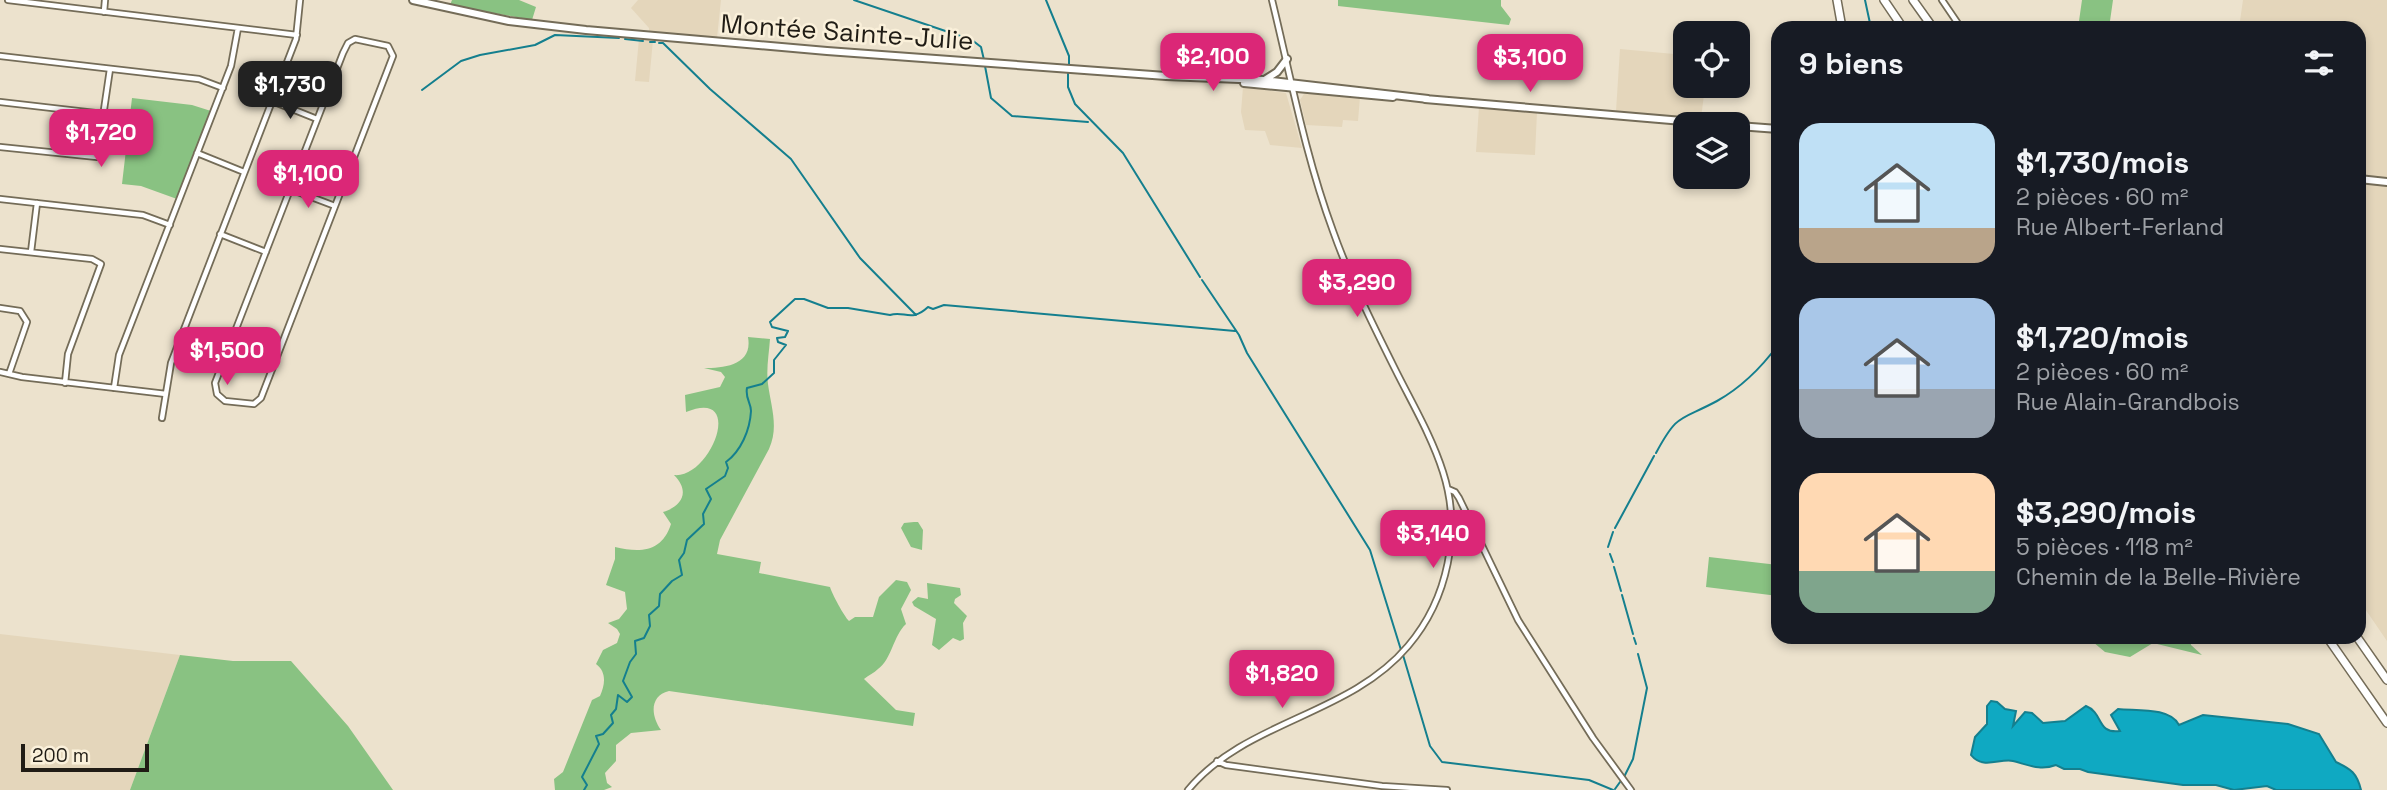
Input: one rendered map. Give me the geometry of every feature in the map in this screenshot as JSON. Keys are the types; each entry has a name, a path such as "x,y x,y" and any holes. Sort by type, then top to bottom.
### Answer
{"highway":[{"path":"1837,0 1841,21"},
{"path":"1884,0 1898,21"},
{"path":"1913,0 1928,21"},
{"path":"2332,644 2387,723"},
{"path":"2362,644 2387,680"}],"main road":[{"name":"Montée Sainte-Julie","path":"413,0 534,25 771,47 1264,80 1292,86"},
{"path":"1264,80 1277,72 1287,59"},
{"name":"Montée Sainte-Julie","path":"1197,77 1673,120"},
{"path":"1750,127 1771,129"},
{"path":"2366,180 2387,182"}],"street":[{"path":"8,0 297,35"},
{"path":"104,12 105,0"},
{"path":"162,418 171,363 297,35 300,0"},
{"path":"1188,790 1217,761 1245,742 1354,690 1375,677 1400,655 1429,615 1444,578 1451,533 1448,489 1438,457 1338,244 1312,168 1272,0"},
{"path":"1942,0 1956,21"},
{"path":"114,388 118,358 233,60 237,28"},
{"path":"358,40 391,48 393,56 260,400 252,405 226,401 217,394 215,383 290,189 349,41 358,40"},
{"path":"0,55 199,79 223,88"},
{"path":"0,147 95,158 99,153 110,69"},
{"path":"272,101 317,119"},
{"path":"0,102 104,114"},
{"path":"197,153 244,172"},
{"path":"290,189 335,206"},
{"path":"0,199 143,215 170,225"},
{"path":"31,252 37,203"},
{"path":"220,234 266,252"},
{"path":"0,248 92,259 101,265 69,352 65,383"},
{"path":"0,308 20,312 27,322 9,374"},
{"path":"0,372 65,383 166,394"},
{"path":"1448,489 1455,492 1459,498 1518,620 1584,725 1631,790"},
{"path":"1217,761 1226,765 1350,782 1447,790"}],"shaded area":[{"path":"638,0 721,0 717,38 649,32 649,28 631,8"},
{"path":"2243,0 2387,0 2387,641 2366,610 2366,21 2240,21"},
{"path":"639,39 653,40 649,82 635,81"},
{"path":"1620,49 1673,54 1673,98 1704,98 1702,112 1673,112 1673,116 1616,111"},
{"path":"1243,87 1286,93 1302,148 1270,145 1265,131 1245,130 1241,112"},
{"path":"1304,94 1360,97 1358,121 1343,120 1342,127 1306,125 1300,100"},
{"path":"1479,107 1537,112 1535,155 1476,152"},
{"path":"0,634 180,655 130,790 0,790"}],"green space":[{"path":"452,0 519,0 536,7 532,20 450,5"},
{"path":"1338,0 1501,0 1501,6 1511,19 1509,25 1338,6"},
{"path":"2082,0 2113,0 2110,21 2079,21"},
{"path":"132,98 192,105 211,111 177,199 141,186 122,184"},
{"path":"748,337 770,339 767,378 773,417 772,441 720,540 717,554 761,562 759,573 830,587 849,621 855,617 873,617 879,597 896,580 907,582 911,590 901,609 906,624 883,665 864,679 896,710 915,713 913,726 669,691 655,702 655,719 661,730 631,733 616,745 616,761 605,773 607,783 612,787 604,790 555,790 554,779 563,772 592,700 602,692 603,675 596,664 603,650 617,643 620,634 608,623 619,619 627,609 625,592 606,585 615,559 615,547 642,550 656,545 667,533 671,524 663,512 679,502 683,492 674,475 688,472 700,463 710,450 718,422 715,412 704,408 686,412 685,395 720,387 725,377 721,372 704,368 728,366 742,359 746,354"},
{"path":"918,522 923,530 922,550 911,547 901,528 904,523"},
{"path":"1709,557 1771,564 1771,595 1706,587"},
{"path":"927,583 960,588 961,595 954,603 967,616 963,623 964,639 960,641 953,638 939,650 932,645 936,619 914,606 912,602 918,597 928,599"},
{"path":"2095,644 2151,644 2130,657 2105,652"},
{"path":"2157,644 2191,644 2202,655"},
{"path":"180,655 233,661 291,661 348,726 393,790 130,790"}],"water":[{"path":"1991,701 1997,702 2005,709 2016,711 2013,726 2025,712 2032,713 2043,723 2065,721 2086,706 2096,713 2103,726 2112,731 2120,731 2111,715 2118,709 2168,715 2179,725 2203,715 2288,724 2319,734 2336,762 2349,769 2358,779 2361,790 2276,790 2267,786 2234,790 2216,785 2183,785 2080,769 2064,769 2056,765 2029,766 2008,760 1981,762 1971,755 1975,737 1987,724 1987,706"}],"waterway":[{"path":"854,0 972,40 981,47 984,60"},
{"path":"1046,0 1069,56 1069,67"},
{"path":"1865,0 1870,21"},
{"path":"422,90 461,61 535,45 555,35 619,38"},
{"path":"625,39 643,41"},
{"path":"650,42 655,42"},
{"path":"659,43 663,43 710,89 791,159 860,258 916,315"},
{"path":"985,66 991,98 1012,116 1088,122"},
{"path":"1068,72 1068,87 1075,104 1123,153 1200,277"},
{"path":"1202,280 1239,335 1247,353 1370,550 1401,650"},
{"path":"584,790 587,785 582,777 599,744 596,736 603,734 613,723 611,715 616,709 618,695 627,702 632,697 623,681 636,654 635,641 644,638 650,626 649,615 659,606 660,594 682,575 679,560 687,540 704,524 703,514 711,499 706,489 725,476 728,468 726,462 736,452 747,433 751,411 747,388 762,384 774,373 774,360 786,345 778,342 777,338 785,337 788,331 772,327 770,322 795,299 804,299 828,308 848,308 890,315 912,315 928,307 933,309 944,305 1235,331"},
{"path":"1656,453 1675,424 1735,390 1771,353"},
{"path":"1615,528 1654,456"},
{"path":"1608,547 1613,532"},
{"path":"1610,554 1613,562"},
{"path":"1614,567 1621,591"},
{"path":"1622,595 1633,634"},
{"path":"1634,638 1636,644"},
{"path":"1624,777 1633,759 1647,688 1638,654"},
{"path":"1403,655 1430,746 1442,762 1589,780 1613,790"},
{"path":"1615,789 1620,782"}]}
